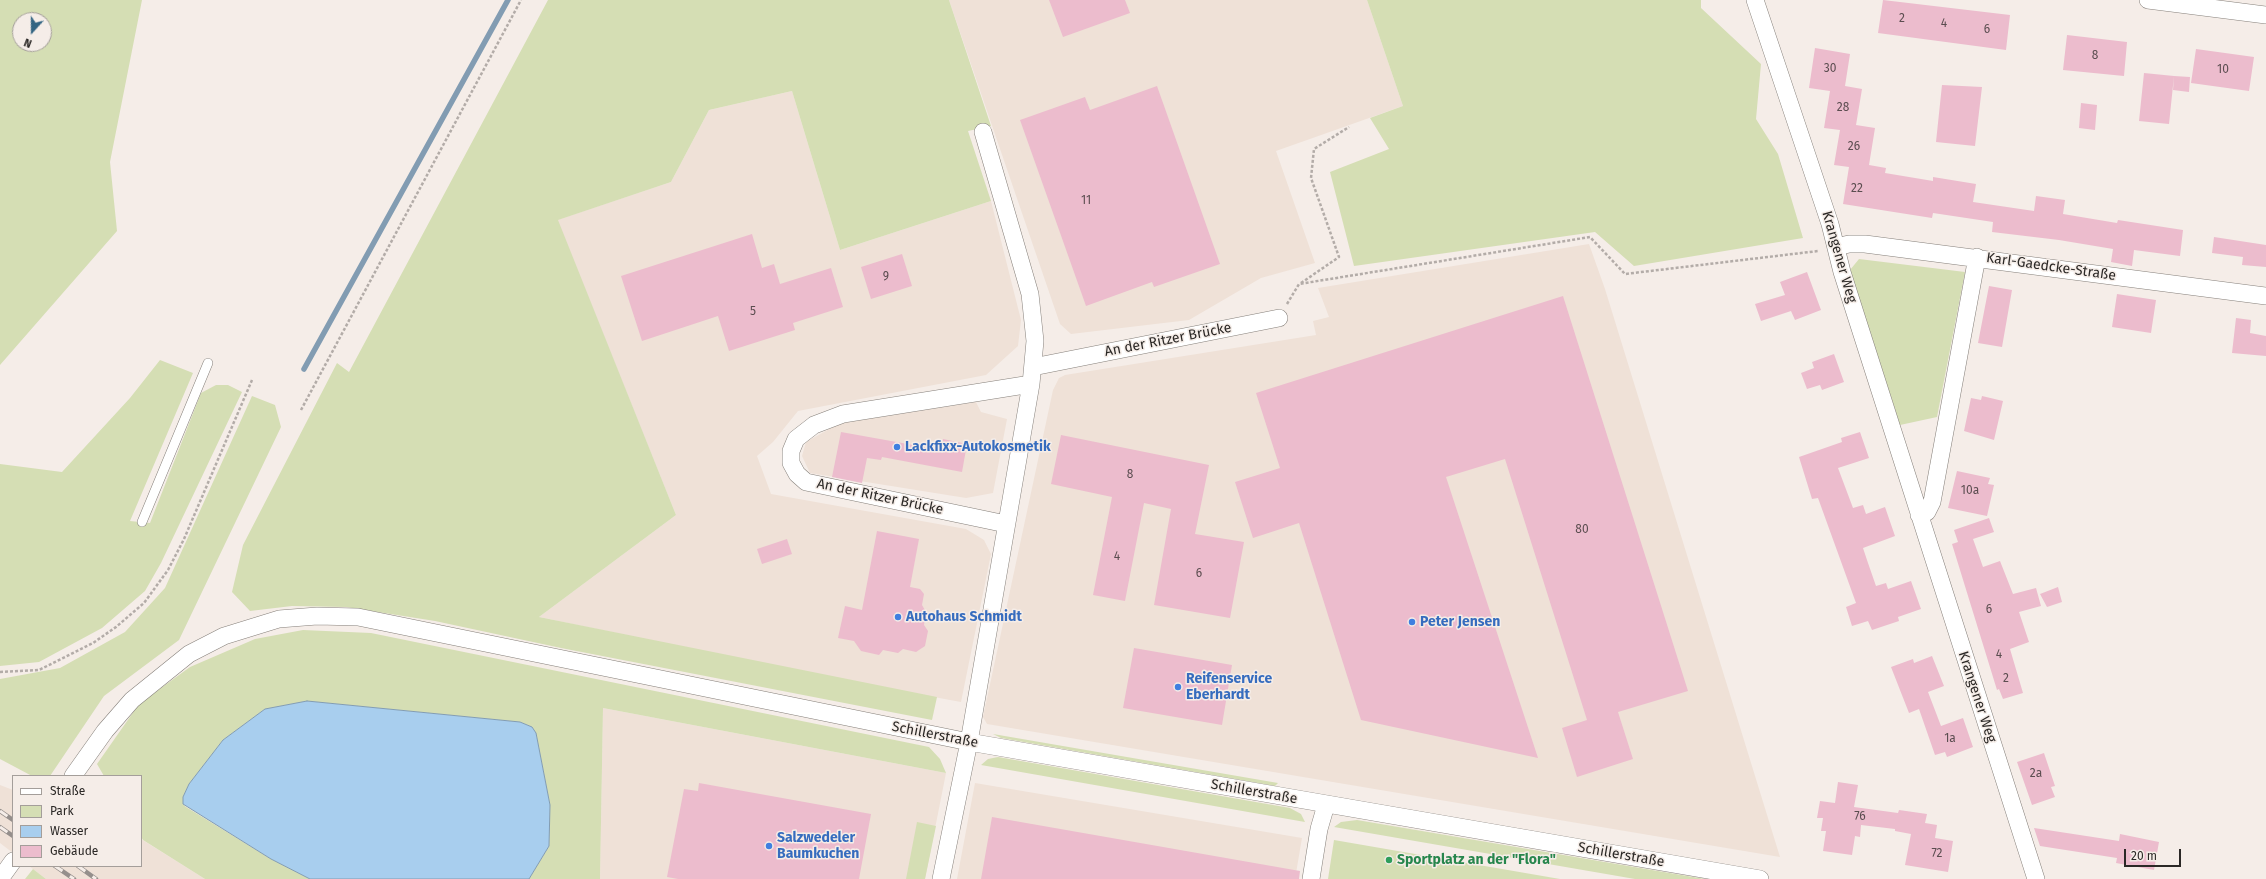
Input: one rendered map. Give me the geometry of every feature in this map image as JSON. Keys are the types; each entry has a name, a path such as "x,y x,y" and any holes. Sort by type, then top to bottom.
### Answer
{"street":[{"name":"Krangener Weg","path":"1755,0 1830,224 1919,515 2036,879"},
{"path":"2148,0 2266,16"},
{"path":"941,879 969,742 1033,366 1035,341 1030,294 983,132"},
{"name":"Karl-Gaedcke-Straße","path":"1836,247 1849,244 1865,244 1977,257 2266,296"},
{"path":"1919,515 1927,512 1932,502 1977,257"},
{"name":"An der Ritzer Brücke","path":"1033,366 1279,318"},
{"name":"An der Ritzer Brücke","path":"1006,524 806,482 797,474 792,463 791,451 796,439 814,425 843,414 1030,384"},
{"name":"Schillerstraße","path":"77,770 132,700 189,654 224,636 279,619 317,616 358,617 969,742 1760,879"},
{"path":"1311,879 1319,829 1326,805"},
{"path":"0,879 12,862"}],"lane":[{"path":"142,522 208,363"}],"path":[{"path":"301,410 521,0"},
{"path":"1279,318 1299,284 1338,257 1311,178 1314,149 1349,127"},
{"path":"1299,284 1590,237 1625,274 1822,251 1836,247"},
{"path":"0,672 39,670 93,643 144,603 168,570 184,539 252,380"}],"shaded area":[{"path":"949,0 1367,0 1403,106 1276,151 1315,263 1261,278 1189,320 1071,334 1060,324"},
{"path":"792,91 840,250 991,201 1021,320 1018,346 986,375 798,411 773,442 757,456 771,494 966,529 984,540 991,554 961,702 841,680 539,617 676,515 557,220 671,182 709,110"},
{"path":"1589,244 1605,289 1780,857 987,724 983,717 1053,390 1059,378 1065,375 1316,335 1313,321 1329,317 1318,288"},
{"path":"976,402 981,412 1007,419 993,493 966,498 810,473 802,456 806,442 840,423"},
{"path":"603,708 946,773 925,879 600,879"},
{"path":"975,783 1302,838 1295,879 957,879"},
{"path":"0,785 12,790 12,852 0,843"},
{"path":"142,840 205,879 46,879 30,867 142,867"}],"green space":[{"path":"0,0 142,0 110,162 117,231 0,365"},
{"path":"548,0 949,0 991,126 968,131 991,201 840,250 792,91 709,110 671,182 558,220 676,515 539,617 937,697 932,720 561,648 435,621 346,607 292,606 250,611 232,592 243,545 337,363 349,372"},
{"path":"1367,0 1701,0 1701,8 1761,64 1756,119 1778,154 1803,238 1634,266 1595,232 1354,266 1330,172 1389,149 1370,118 1403,106"},
{"path":"1859,259 1965,272 1937,417 1900,425 1850,270"},
{"path":"160,360 193,373 130,521 150,523 201,393 216,385 228,385 242,392 161,563 145,591 102,628 39,662 0,666 0,464 62,472 130,398"},
{"path":"252,396 275,405 281,427 179,640 104,696 51,775 30,775 0,759 0,679 60,668 125,632 165,588"},
{"path":"303,630 371,633 929,747 940,759 946,773 603,708 600,879 529,879 549,846 550,805 536,734 532,727 520,722 307,701 265,709 223,740 189,784 183,797 183,804 271,859 310,879 205,879 142,838 142,775 103,775 97,764 139,704 190,667 255,639"},
{"path":"993,734 1278,783 1275,786 1001,738"},
{"path":"998,757 1290,808 1301,814 1305,822 981,765 988,759"},
{"path":"1357,820 1705,879 1635,879 1334,827 1341,822"},
{"path":"917,822 936,826 925,879 906,879"},
{"name":"Sportplatz an der \"Flora\"","path":"1334,840 1560,879 1328,879"},
{"path":"33,869 46,879 25,879"}],"water":[{"path":"307,701 520,722 532,727 536,733 550,805 549,846 529,879 310,879 271,859 183,804 183,797 189,784 223,740 265,709"}],"building":[{"path":"1049,0 1125,0 1130,13 1063,37"},
{"path":"1883,0 2010,15 2006,50 1878,33"},
{"path":"2067,35 2127,42 2124,76 2063,70"},
{"path":"1815,48 1850,54 1845,86 1862,89 1856,125 1875,128 1869,165 1886,168 1885,173 1933,181 1933,177 1976,184 1973,202 2034,211 2036,196 2065,200 2063,214 2117,223 2118,220 2183,230 2180,256 2134,250 2132,266 2111,262 2113,249 2059,240 1992,232 1993,222 1933,213 1932,218 1843,204 1849,167 1834,165 1840,130 1824,128 1830,91 1809,88"},
{"path":"2196,49 2254,57 2249,91 2191,83"},
{"path":"2144,73 2174,76 2169,124 2139,121"},
{"path":"2174,76 2190,77 2189,92 2173,90"},
{"path":"1942,85 1982,87 1975,146 1936,142"},
{"path":"1157,86 1220,264 1154,287 1152,282 1086,306 1020,120 1085,97 1090,110"},
{"path":"2081,103 2097,105 2095,130 2079,128"},
{"path":"752,234 762,268 774,264 780,284 831,268 843,307 793,323 795,330 729,351 718,316 642,341 621,276"},
{"path":"2214,237 2266,245 2266,267 2242,265 2243,257 2212,253"},
{"path":"902,254 912,286 871,299 861,267"},
{"path":"1807,272 1821,310 1795,320 1791,311 1761,321 1755,304 1785,295 1780,282"},
{"path":"1989,286 2012,290 2002,347 1978,343"},
{"path":"2117,294 2156,300 2151,333 2112,327"},
{"path":"1563,296 1688,691 1618,712 1633,759 1577,777 1562,728 1587,720 1505,459 1446,477 1538,758 1361,720 1299,523 1253,538 1235,482 1280,468 1256,393"},
{"path":"2236,318 2251,320 2250,333 2266,336 2266,356 2232,353"},
{"path":"1834,354 1844,382 1822,390 1820,385 1807,389 1801,373 1814,368 1812,362"},
{"path":"1982,396 2003,401 1994,440 1964,431 1971,398 1981,400"},
{"path":"841,432 941,450 943,439 967,444 962,472 882,457 881,460 867,458 862,483 832,477"},
{"path":"1860,432 1869,458 1838,468 1853,508 1863,505 1866,514 1885,507 1895,536 1863,548 1868,563 1876,586 1886,583 1888,589 1911,581 1921,609 1898,617 1899,621 1872,630 1868,621 1852,626 1846,607 1856,603 1818,498 1812,499 1799,457 1842,442 1841,438"},
{"path":"1061,435 1209,465 1195,534 1244,542 1230,618 1154,605 1171,509 1144,503 1125,601 1093,595 1112,497 1051,484"},
{"path":"1957,471 1990,478 1988,484 1994,485 1987,516 1948,508"},
{"path":"1989,518 1994,532 1973,539 1983,567 2000,561 2013,594 2036,588 2041,606 2019,612 2029,642 2010,649 2023,693 2003,699 1999,689 1997,690 1952,544 1958,542 1954,530"},
{"path":"877,531 919,539 910,587 920,589 924,594 922,605 926,612 924,625 928,631 925,646 916,652 903,649 898,653 883,650 879,655 861,651 854,641 838,638 845,606 862,610"},
{"path":"787,539 792,554 762,564 757,549"},
{"path":"2058,587 2062,602 2047,607 2040,594"},
{"name":"Reifenservice Eberhardt","path":"1134,648 1232,665 1222,725 1123,708"},
{"path":"1932,656 1944,686 1928,692 1941,726 1963,718 1973,747 1947,757 1945,752 1935,755 1919,709 1909,713 1891,667 1913,659 1914,663"},
{"path":"2044,753 2055,786 2051,787 2055,797 2032,805 2017,762"},
{"path":"1838,782 1858,785 1854,807 1898,813 1899,810 1927,814 1925,823 1937,825 1935,838 1953,841 1948,872 1905,865 1911,834 1895,831 1895,829 1861,825 1860,837 1855,836 1852,855 1823,851 1826,831 1821,831 1823,818 1817,818 1820,801 1835,803"},
{"name":"Salzwedeler Baumkuchen","path":"699,783 871,814 859,879 678,879 667,877 684,789 698,791"},
{"path":"992,817 1300,871 1299,879 981,879"},
{"path":"2034,828 2119,841 2120,834 2159,842 2154,870 2116,863 2117,858 2040,846"}],"waterway":[{"path":"304,369 508,0"}],"railway":[{"path":"0,811 12,819"},
{"path":"0,827 12,835"},
{"path":"56,867 74,879"},
{"path":"79,867 96,879"}],"place":[{"name":"Lackfixx-Autokosmetik","path":"897,447"},
{"name":"Autohaus Schmidt","path":"898,617"},
{"name":"Peter Jensen","path":"1412,622"},
{"name":"Reifenservice Eberhardt","path":"1178,687"},
{"name":"Salzwedeler Baumkuchen","path":"769,846"},
{"name":"Sportplatz an der \"Flora\"","path":"1389,860"}]}
